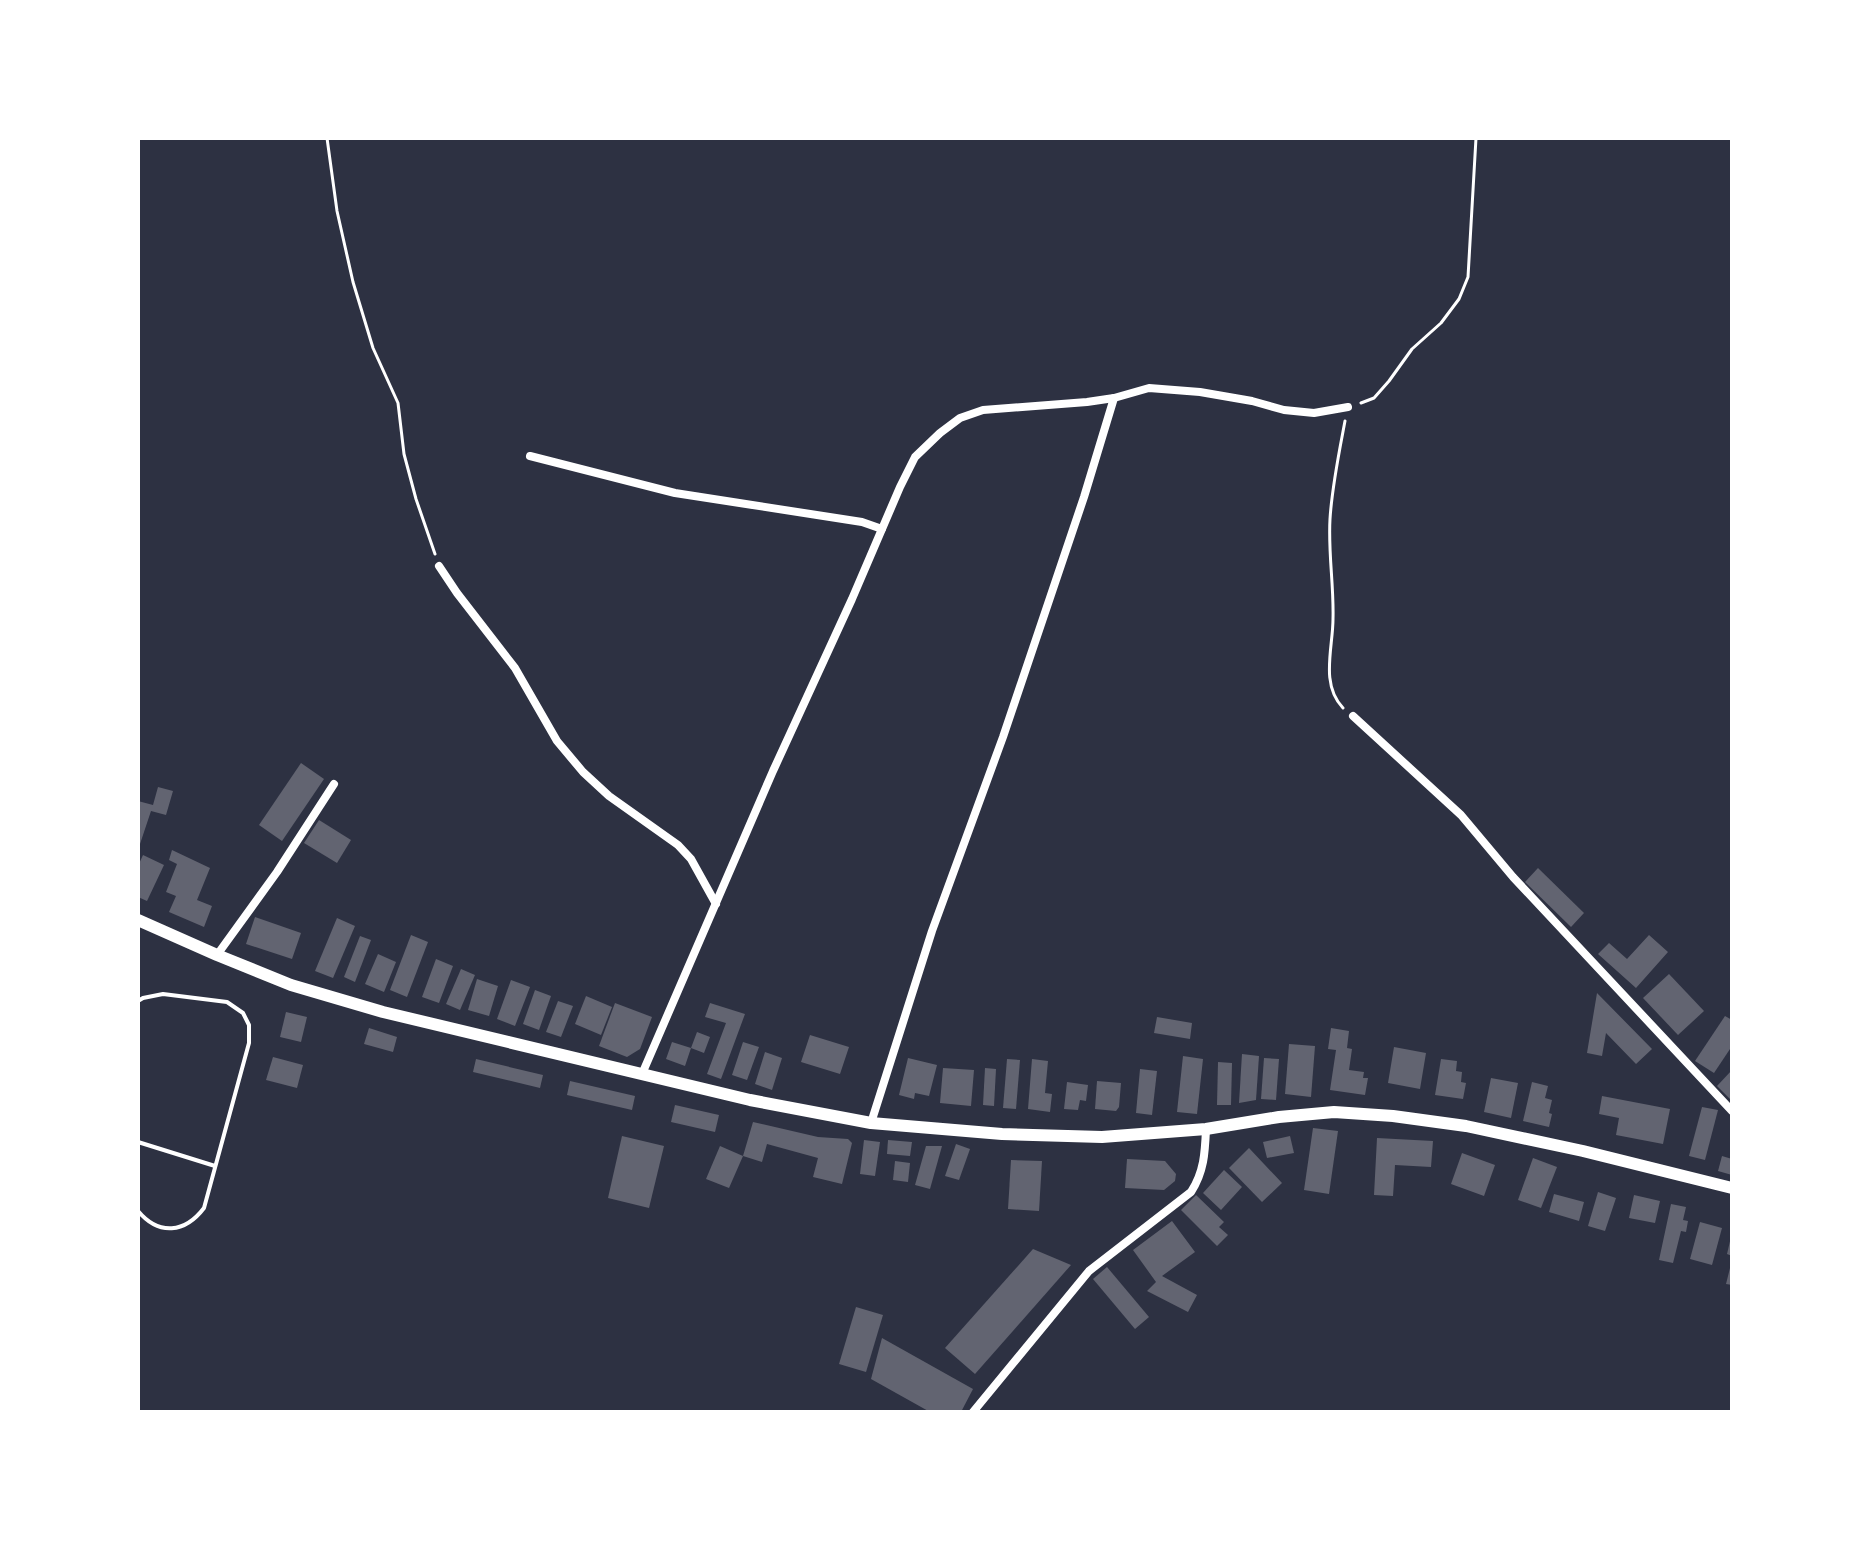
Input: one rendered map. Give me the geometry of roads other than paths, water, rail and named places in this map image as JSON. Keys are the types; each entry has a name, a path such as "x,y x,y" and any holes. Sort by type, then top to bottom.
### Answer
{"main road":[{"path":"139,924 291,985 383,1012 750,1100 871,1123 1002,1134 1102,1137 1206,1129 1334,1112 1393,1116 1466,1126 1732,1188"}],"street":[{"path":"642,1074 773,771 915,457 960,418 983,410 1114,398 1149,388 1200,392 1314,413 1348,407"},
{"path":"871,1123 932,931 1003,737 1114,398"},
{"path":"530,456 675,493 862,522 882,529"},
{"path":"439,566 515,668 557,741 583,772 609,796 678,845 691,859 716,904"},
{"path":"1353,716 1461,815 1513,877 1732,1111"},
{"path":"217,955 277,872 334,784"},
{"path":"973,1412 1089,1271 1191,1192 1205,1160 1206,1129"}],"lane":[{"path":"138,1001 163,994 227,1002 243,1013 249,1025 249,1043 204,1208 195,1220 167,1229 152,1224 138,1211"},
{"path":"138,1142 215,1166"}]}
